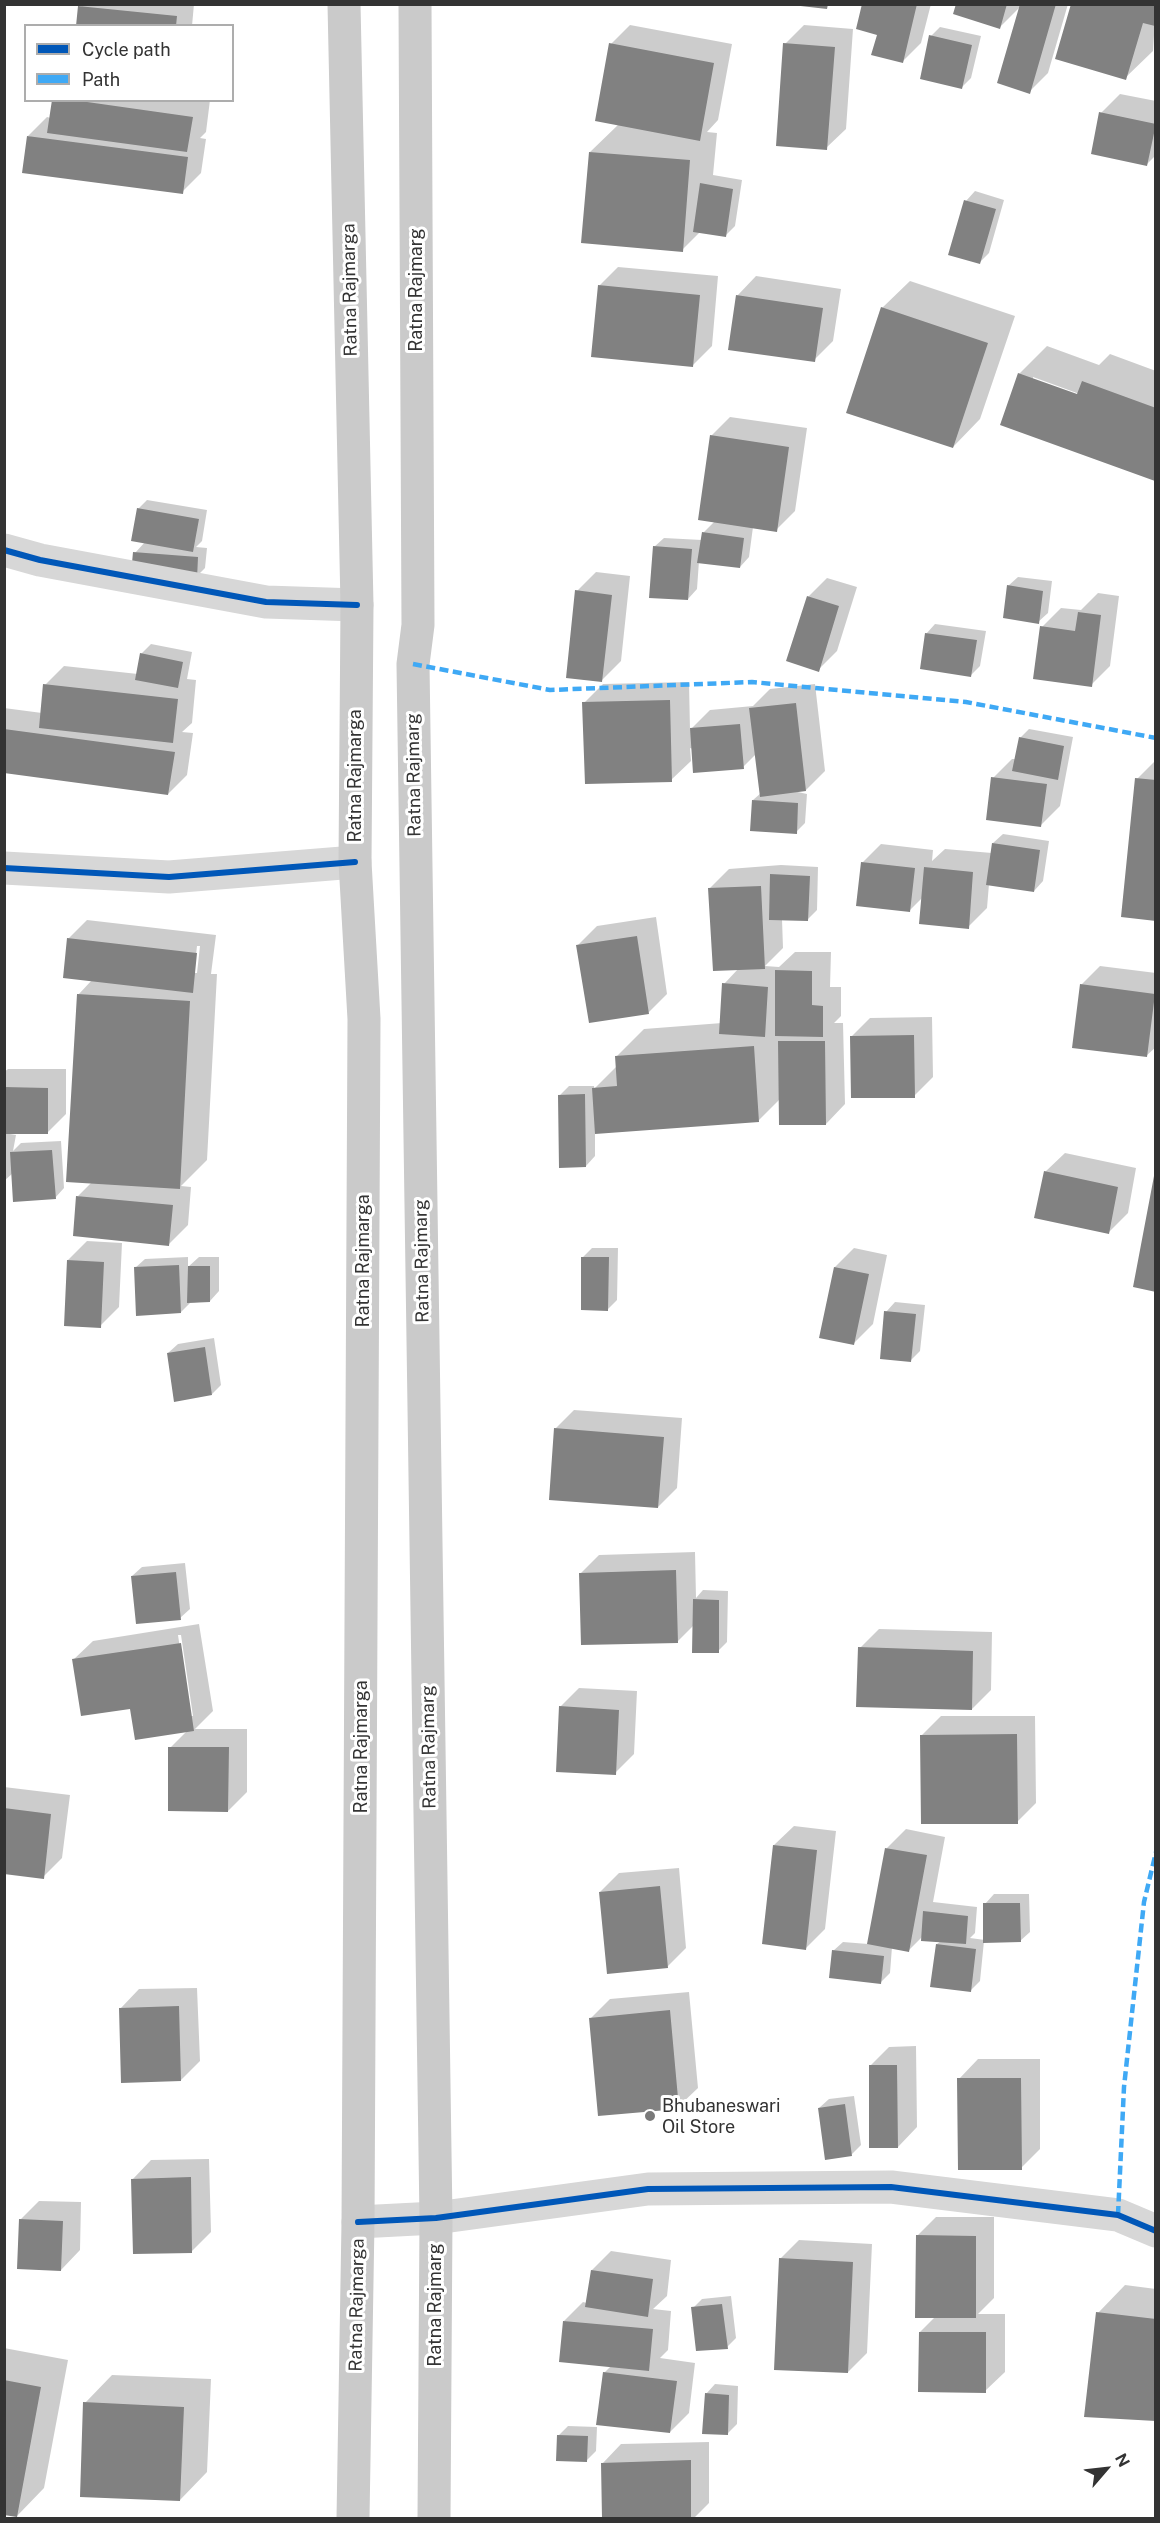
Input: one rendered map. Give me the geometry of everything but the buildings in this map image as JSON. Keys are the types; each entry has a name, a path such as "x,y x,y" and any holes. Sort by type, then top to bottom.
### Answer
{"main road":[{"name":"Ratna Rajmarga","path":"344,4 357,605 355,862 364,1019 358,2222 353,2518"},
{"name":"Ratna Rajmarg","path":"415,4 418,625 413,664 436,2218 434,2518"}],"street":[{"path":"4,550 40,560 266,602 357,605"},
{"path":"4,868 169,877 355,862"},
{"path":"358,2222 436,2218 648,2189 891,2187 1118,2215 1155,2231"}],"marked path":[{"path":"413,664 550,690 752,682 966,702 1156,738"},
{"path":"1118,2215 1124,2087 1144,1902 1156,1852"}],"cycle path":[{"path":"4,550 40,560 266,602 357,605"},
{"path":"4,868 169,877 355,862"},
{"path":"358,2222 436,2218 648,2189 891,2187 1118,2215 1156,2231"}],"place":[{"name":"Bhubaneswari Oil Store","path":"650,2116"}]}
